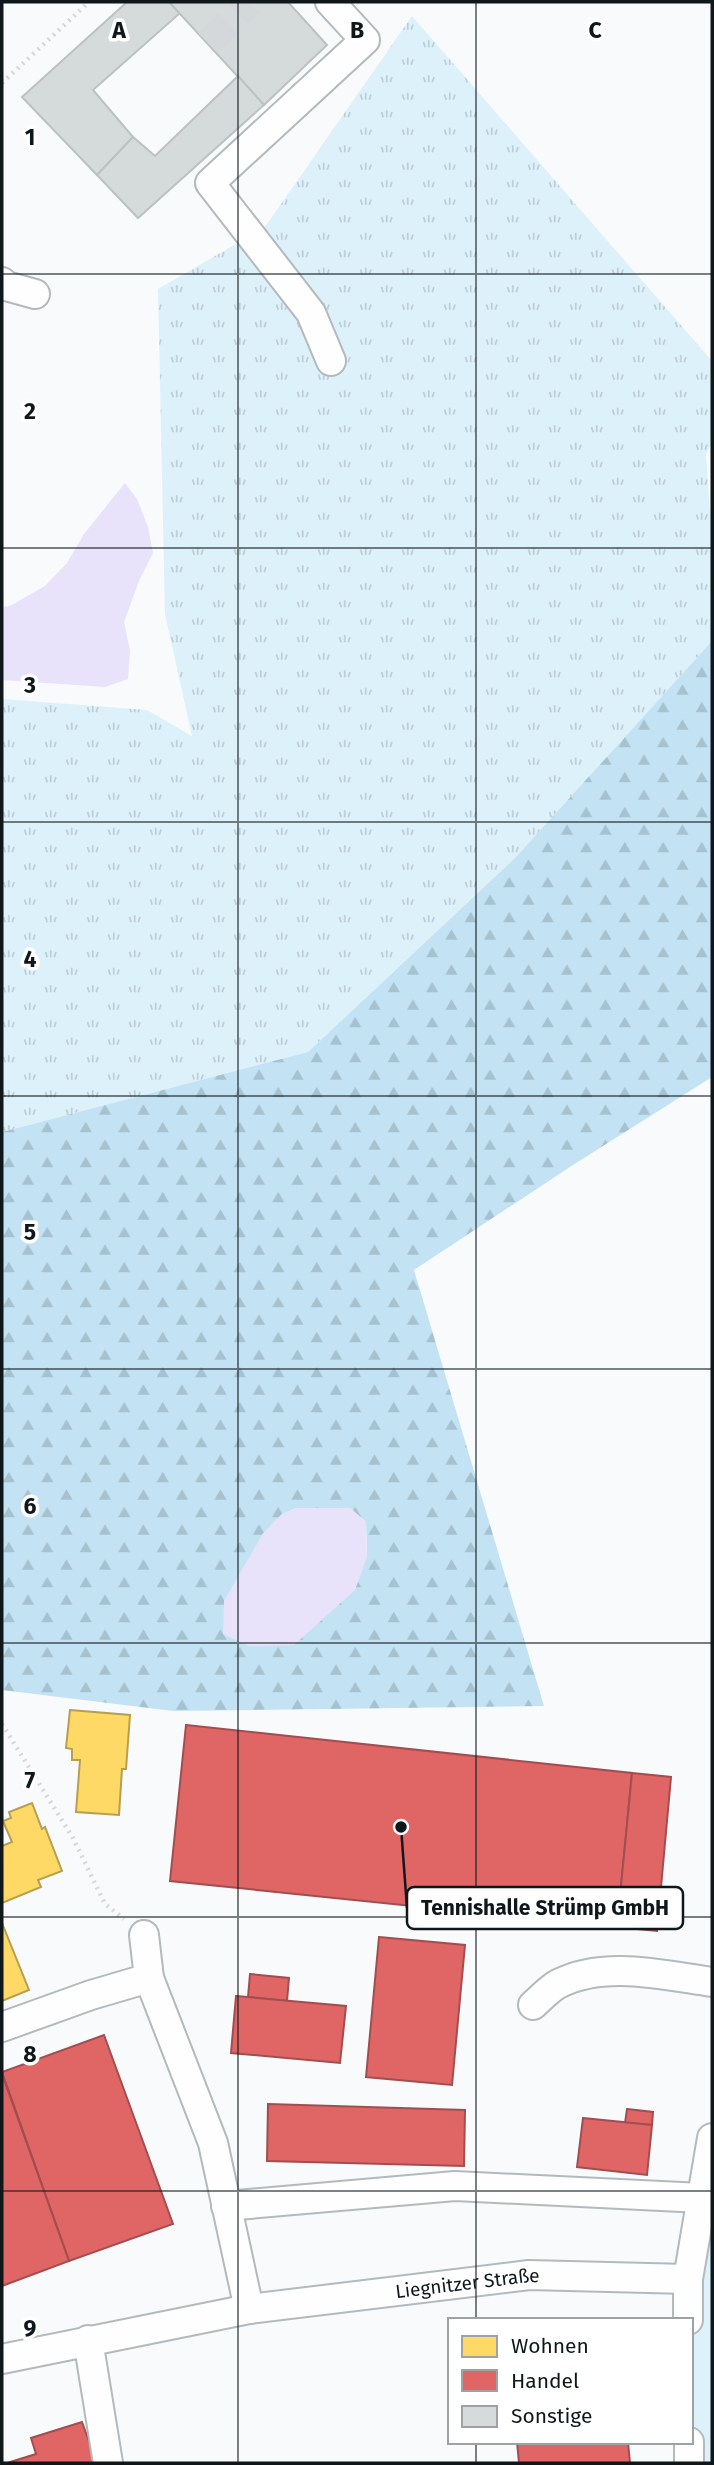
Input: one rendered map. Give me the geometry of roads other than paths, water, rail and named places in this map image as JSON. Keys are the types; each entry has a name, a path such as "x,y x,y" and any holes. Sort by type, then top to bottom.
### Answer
{"street":[{"path":"330,2 365,40 210,183 312,313 331,361"},
{"path":"2,282 6,286 35,293"},
{"path":"144,1935 149,1978 213,2143 249,2309"},
{"path":"533,2005 556,1984 589,1973 636,1972 712,1982"},
{"path":"2,2027 91,1994 149,1978"},
{"path":"688,2318 688,2279 712,2138"},
{"path":"226,2206 455,2186 702,2198"},
{"name":"Liegnitzer Straße","path":"2,2359 249,2309 529,2275 688,2279"},
{"path":"88,2340 108,2463"},
{"path":"689,2444 689,2463"}],"tunnel":[{"path":"208,43 250,2"}],"place":[{"name":"Tennishalle Strümp GmbH","path":"401,1827"}]}
